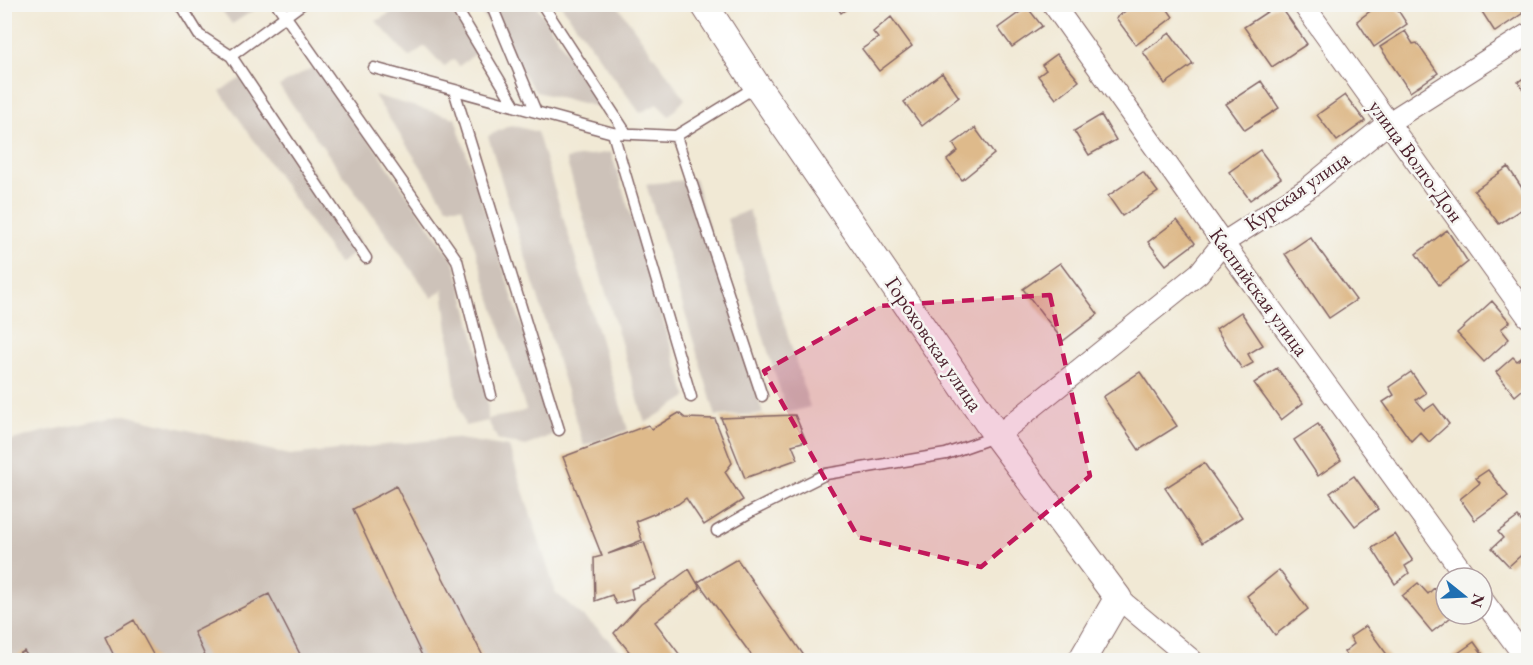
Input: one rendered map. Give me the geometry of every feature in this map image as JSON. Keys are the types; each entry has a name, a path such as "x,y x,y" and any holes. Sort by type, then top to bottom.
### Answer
{"street":[{"name":"Гороховская улица","path":"704,4 997,436 1118,598 1192,660"},
{"name":"Каспийская улица","path":"1053,4 1223,243 1458,566"},
{"name":"улица Волго-Дон","path":"1303,4 1528,317"},
{"name":"Курская улица","path":"997,436 1199,273 1223,243 1307,189 1388,123 1528,34"},
{"path":"1083,660 1118,598"},
{"path":"1494,615 1527,660"}],"lane":[{"path":"180,4 200,35 231,56 366,258"},
{"path":"277,4 457,260 491,395"},
{"path":"231,56 302,4"},
{"path":"491,4 536,112"},
{"path":"542,4 626,133"},
{"path":"455,6 515,106"},
{"path":"374,68 613,133 675,136 758,86"},
{"path":"454,90 559,430"},
{"path":"613,133 690,397"},
{"path":"675,136 762,396"},
{"path":"717,531 826,474 946,454 997,436"}],"highlighted area":[{"path":"1050,295 1090,476 981,567 858,537 764,371 879,306"}],"shaded area":[{"path":"218,5 262,5 232,24"},
{"path":"405,5 447,5 478,52 459,66 453,59 444,67 425,46 409,57 376,21"},
{"path":"476,5 536,5 603,108 536,92"},
{"path":"561,5 617,5 685,99 669,116 657,104 640,113"},
{"path":"317,65 455,263 487,386 488,420 526,410 462,207 447,207 374,95 455,118 556,433 526,446 498,440 488,421 465,426 456,394 443,289 432,298 279,86"},
{"path":"248,74 363,247 339,264 220,91"},
{"path":"511,125 537,132 628,430 584,446 488,136"},
{"path":"611,152 687,397 645,423 566,159"},
{"path":"695,179 763,414 716,416 646,184"},
{"path":"749,210 810,407 787,413 727,219"},
{"path":"126,415 290,455 453,438 509,447 556,593 630,660 5,660 5,442"}],"building":[{"path":"835,4 853,4 841,13"},
{"path":"1135,4 1164,4 1173,17 1136,45 1116,18"},
{"path":"1279,4 1307,44 1272,67 1244,27"},
{"path":"1375,4 1394,4 1407,24 1374,47 1357,21 1377,6"},
{"path":"1477,4 1518,4 1523,13 1495,32"},
{"path":"1027,7 1042,26 1012,47 998,28"},
{"path":"891,17 912,46 879,71 862,49 878,38 873,32"},
{"path":"1405,31 1413,44 1417,43 1438,73 1410,92 1380,47"},
{"path":"1170,33 1193,64 1165,84 1143,52"},
{"path":"1057,54 1079,81 1056,99 1038,76 1046,70 1042,65"},
{"path":"942,73 959,97 922,126 904,102"},
{"path":"1528,75 1528,97 1518,82"},
{"path":"1261,81 1279,108 1245,130 1226,104"},
{"path":"1345,95 1365,121 1337,141 1317,115"},
{"path":"1101,115 1116,140 1089,155 1074,131"},
{"path":"975,128 994,154 962,180 947,160 958,151 953,144"},
{"path":"1260,150 1281,178 1250,200 1229,172"},
{"path":"1508,167 1528,197 1528,205 1499,224 1474,191"},
{"path":"1143,172 1158,192 1122,216 1108,196"},
{"path":"1177,220 1195,243 1166,265 1148,242"},
{"path":"1447,230 1468,262 1439,285 1416,254"},
{"path":"1310,237 1356,300 1329,318 1285,254"},
{"path":"1060,263 1098,314 1063,341 1023,289"},
{"path":"1492,301 1510,322 1501,329 1509,339 1484,362 1457,333"},
{"path":"1241,312 1263,345 1248,354 1253,363 1242,369 1216,329"},
{"path":"1528,353 1528,385 1515,396 1496,372 1513,357 1517,361"},
{"path":"1277,368 1303,403 1281,420 1254,383"},
{"path":"1140,372 1177,426 1139,450 1103,397"},
{"path":"1411,372 1426,393 1416,400 1425,410 1434,404 1449,424 1429,442 1420,432 1411,441 1383,402 1394,395 1389,387"},
{"path":"679,413 685,418 715,419 732,463 725,472 743,500 704,525 686,498 678,504 636,521 642,540 608,554 644,542 657,579 631,589 633,599 616,604 612,595 595,601 594,558 602,556 563,457 648,425 652,429"},
{"path":"795,415 806,441 792,445 798,459 745,478 721,418"},
{"path":"1318,424 1341,460 1318,476 1294,440"},
{"path":"1204,463 1242,517 1202,543 1165,488"},
{"path":"1488,470 1508,496 1475,520 1460,499 1480,483 1476,478"},
{"path":"1354,476 1378,509 1355,526 1330,493"},
{"path":"396,486 485,660 424,660 353,509"},
{"path":"1518,517 1528,530 1528,549 1509,566 1492,548 1503,538 1498,532"},
{"path":"1395,534 1413,561 1405,566 1409,573 1395,584 1372,548"},
{"path":"737,559 807,660 755,660 698,582"},
{"path":"689,569 700,588 655,622 680,655 673,660 636,660 614,633 641,604"},
{"path":"1279,570 1308,609 1275,635 1247,596"},
{"path":"1418,583 1428,594 1434,588 1434,626 1440,626 1432,632 1402,596"},
{"path":"269,594 303,660 207,660 194,632"},
{"path":"134,620 156,660 116,660 105,637"},
{"path":"1366,626 1391,660 1350,660 1344,652 1354,644 1350,637"},
{"path":"1474,642 1487,660 1453,660 1451,658"},
{"path":"24,651 30,660 9,660"}]}
